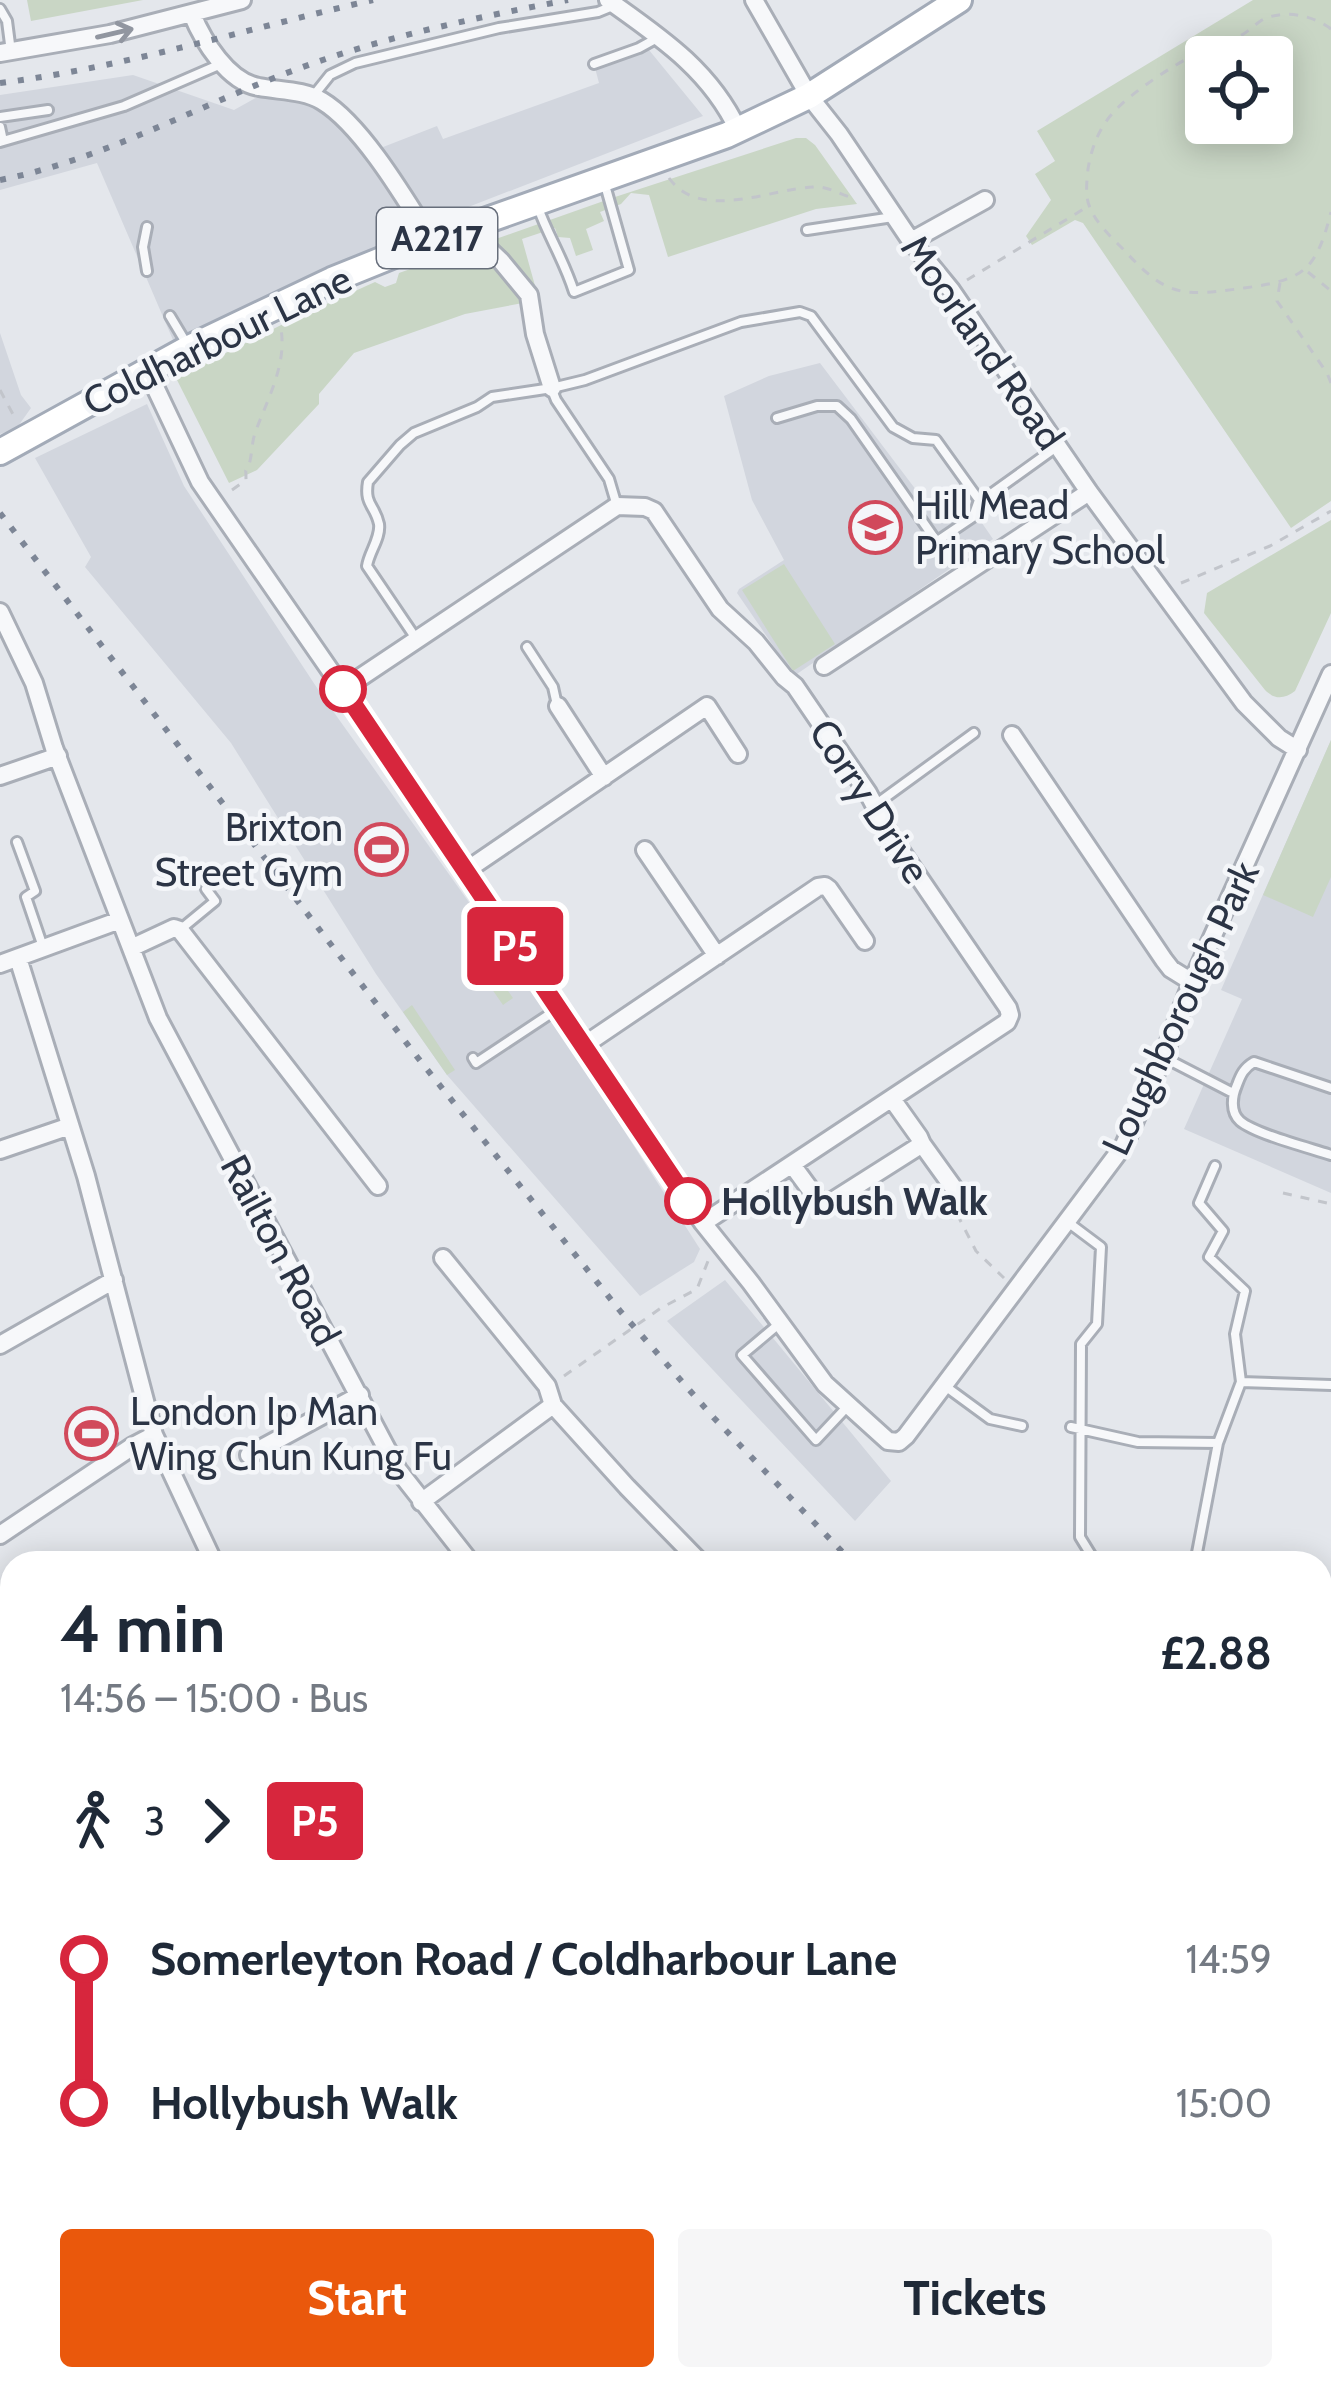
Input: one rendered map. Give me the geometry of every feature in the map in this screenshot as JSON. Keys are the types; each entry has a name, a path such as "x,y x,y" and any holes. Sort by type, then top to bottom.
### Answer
{"main road":[{"name":"Coldharbour Lane","path":"0,452 189,348 332,280 738,130 809,95 927,9 959,0"}],"street":[{"path":"5,53 79,41 242,0"},
{"name":"Moorland Road","path":"754,0 809,95 951,290 1089,492 1244,704 1298,750"},
{"path":"612,3 661,36 702,75 738,130"},
{"path":"192,14 223,63 252,86 313,97 346,121 395,182 431,240"},
{"path":"911,241 985,200"},
{"path":"480,241 529,295 552,388"},
{"path":"147,370 200,482 703,1223 825,1384 848,1407"},
{"path":"824,666 1089,492"},
{"path":"343,689 617,506"},
{"name":"Corry Drive","path":"617,506 645,507 660,518 720,609 795,686 1010,1015 703,1223"},
{"name":"Railton Road","path":"0,612 34,683 148,997 398,1470 461,1551"},
{"name":"Loughborough Park","path":"848,1407 888,1442 906,1436 1124,1145 1331,674"},
{"path":"557,706 604,777"},
{"path":"464,872 707,706 738,754"},
{"path":"1012,735 1164,960 1192,982"},
{"path":"0,776 58,756"},
{"path":"645,850 717,956"},
{"path":"583,1046 818,887 825,886 865,940"},
{"path":"120,920 9,961 70,1126 154,1436 208,1551"},
{"path":"131,948 174,928 180,930 378,1186"},
{"path":"892,1099 958,1194"},
{"path":"0,1150 70,1126"},
{"path":"793,1166 824,1208 922,1144"},
{"path":"442,1258 547,1386 553,1405 689,1551"},
{"path":"0,1345 114,1280"},
{"path":"249,1455 360,1395"},
{"path":"421,1502 553,1405"},
{"path":"0,1535 154,1436"}],"lane":[{"path":"313,97 330,75 355,63 499,28 598,12 612,3"},
{"path":"0,9 7,21 5,53"},
{"path":"595,64 661,36"},
{"path":"0,127 2,142 124,106 223,63"},
{"path":"0,117 48,110"},
{"path":"536,202 574,292 629,270 602,178"},
{"path":"807,230 894,217"},
{"path":"147,227 143,247 147,271"},
{"path":"417,640 367,566 379,528 366,496 368,482 400,445 422,428 492,397 585,380 741,322 775,314 811,316 893,427 913,437 936,440 979,500"},
{"path":"170,316 189,348"},
{"path":"552,388 609,479 617,506"},
{"path":"777,418 817,406 837,406 937,542"},
{"path":"979,500 1057,447"},
{"path":"927,548 973,518 979,500"},
{"path":"527,646 553,688 557,706"},
{"path":"874,806 974,733"},
{"path":"17,842 35,891 26,897 44,948"},
{"path":"180,930 215,901 206,889"},
{"path":"473,1058 476,1063 557,1009"},
{"path":"1163,1057 1233,1093"},
{"path":"1331,1088 1254,1062 1246,1067 1233,1093 1233,1110 1240,1121 1331,1155"},
{"path":"1197,1551 1218,1443 1241,1382 1235,1334 1245,1291 1210,1257 1223,1231 1199,1203 1215,1166"},
{"path":"1068,1222 1101,1247 1097,1324 1081,1344 1076,1428 1080,1537 1089,1551"},
{"path":"781,1322 742,1355 816,1440 848,1407"},
{"path":"1241,1382 1331,1385"},
{"path":"944,1385 990,1419 1022,1426"},
{"path":"1076,1428 1138,1442 1218,1443"}],"path":[{"path":"1330,27 1302,16 1270,17 1238,38 1175,65 1120,103 1105,122 1094,141 1087,178 1089,206 1142,269 1172,290 1208,294 1280,281 1306,270 1317,256 1331,212"},
{"path":"668,176 675,186 708,201 813,187 850,197 854,194"},
{"path":"951,290 1089,206"},
{"path":"1306,270 1331,291"},
{"path":"1280,281 1277,302 1331,383"},
{"path":"232,490 246,480 254,436 281,359 280,322"},
{"path":"0,390 5,402"},
{"path":"1181,583 1270,546 1331,511"},
{"path":"1283,1193 1331,1204"},
{"path":"958,1194 957,1214 965,1231 976,1251 999,1274"},
{"path":"547,1386 697,1289 707,1261 724,1250"}],"shaded area":[{"path":"649,50 703,116 440,218 425,213 378,149 437,126 443,139 599,83 595,68"},
{"path":"133,75 234,110 263,94 304,101 340,124 402,208 411,232 173,340 97,163 0,190 0,95"},
{"path":"0,333 21,395 31,408 16,429 0,434"},
{"name":"Hill Mead Primary School","path":"820,363 935,515 964,497 993,539 794,676 737,593 784,560 752,500 724,396 769,376"},
{"path":"147,404 184,486 323,697 557,1026 700,1249 694,1262 640,1296 447,1075 376,974 231,743 85,567 91,557 35,458"},
{"path":"1331,740 1331,1193 1184,1129 1242,999 1221,990"},
{"path":"725,1280 891,1481 855,1521 667,1321"}],"green space":[{"path":"27,0 143,0 31,21"},
{"path":"1253,0 1331,0 1331,501 1291,528 1083,223 1075,220 1032,245 1026,236 1051,200 1035,174 1055,161 1037,131 1185,41 1185,144 1293,144 1293,36 1194,36"},
{"path":"796,138 815,145 857,204 816,209 668,257 649,195 631,193 621,204 600,212 604,221 586,229 593,250 576,256 570,238 558,237 555,228 522,239 539,300 465,314 354,353 319,394 319,404 257,470 229,483 176,378 375,282 385,287 396,283 399,273 615,197"},
{"path":"1331,520 1331,613 1295,691 1276,697 1265,690 1204,613 1207,593"},
{"path":"784,564 835,644 793,671 742,590"},
{"path":"1331,740 1331,877 1313,917 1263,895"},
{"path":"481,952 513,998 503,1005 471,959"},
{"path":"412,1005 455,1070 447,1075 403,1012"}],"railway":[{"path":"0,83 141,57 373,0"},
{"path":"0,180 75,160 256,85 360,48 568,0"},
{"path":"0,513 418,1058 621,1312 841,1551"}],"bus line":[{"name":"P5","path":"343,689 688,1201"}],"place":[{"name":"Hill Mead Primary School","path":"876,527"},
{"name":"Brixton Street Gym","path":"382,849"},
{"name":"Hollybush Walk","path":"688,1201"},
{"name":"London Ip Man Wing Chun Kung Fu","path":"91,1433"}]}
